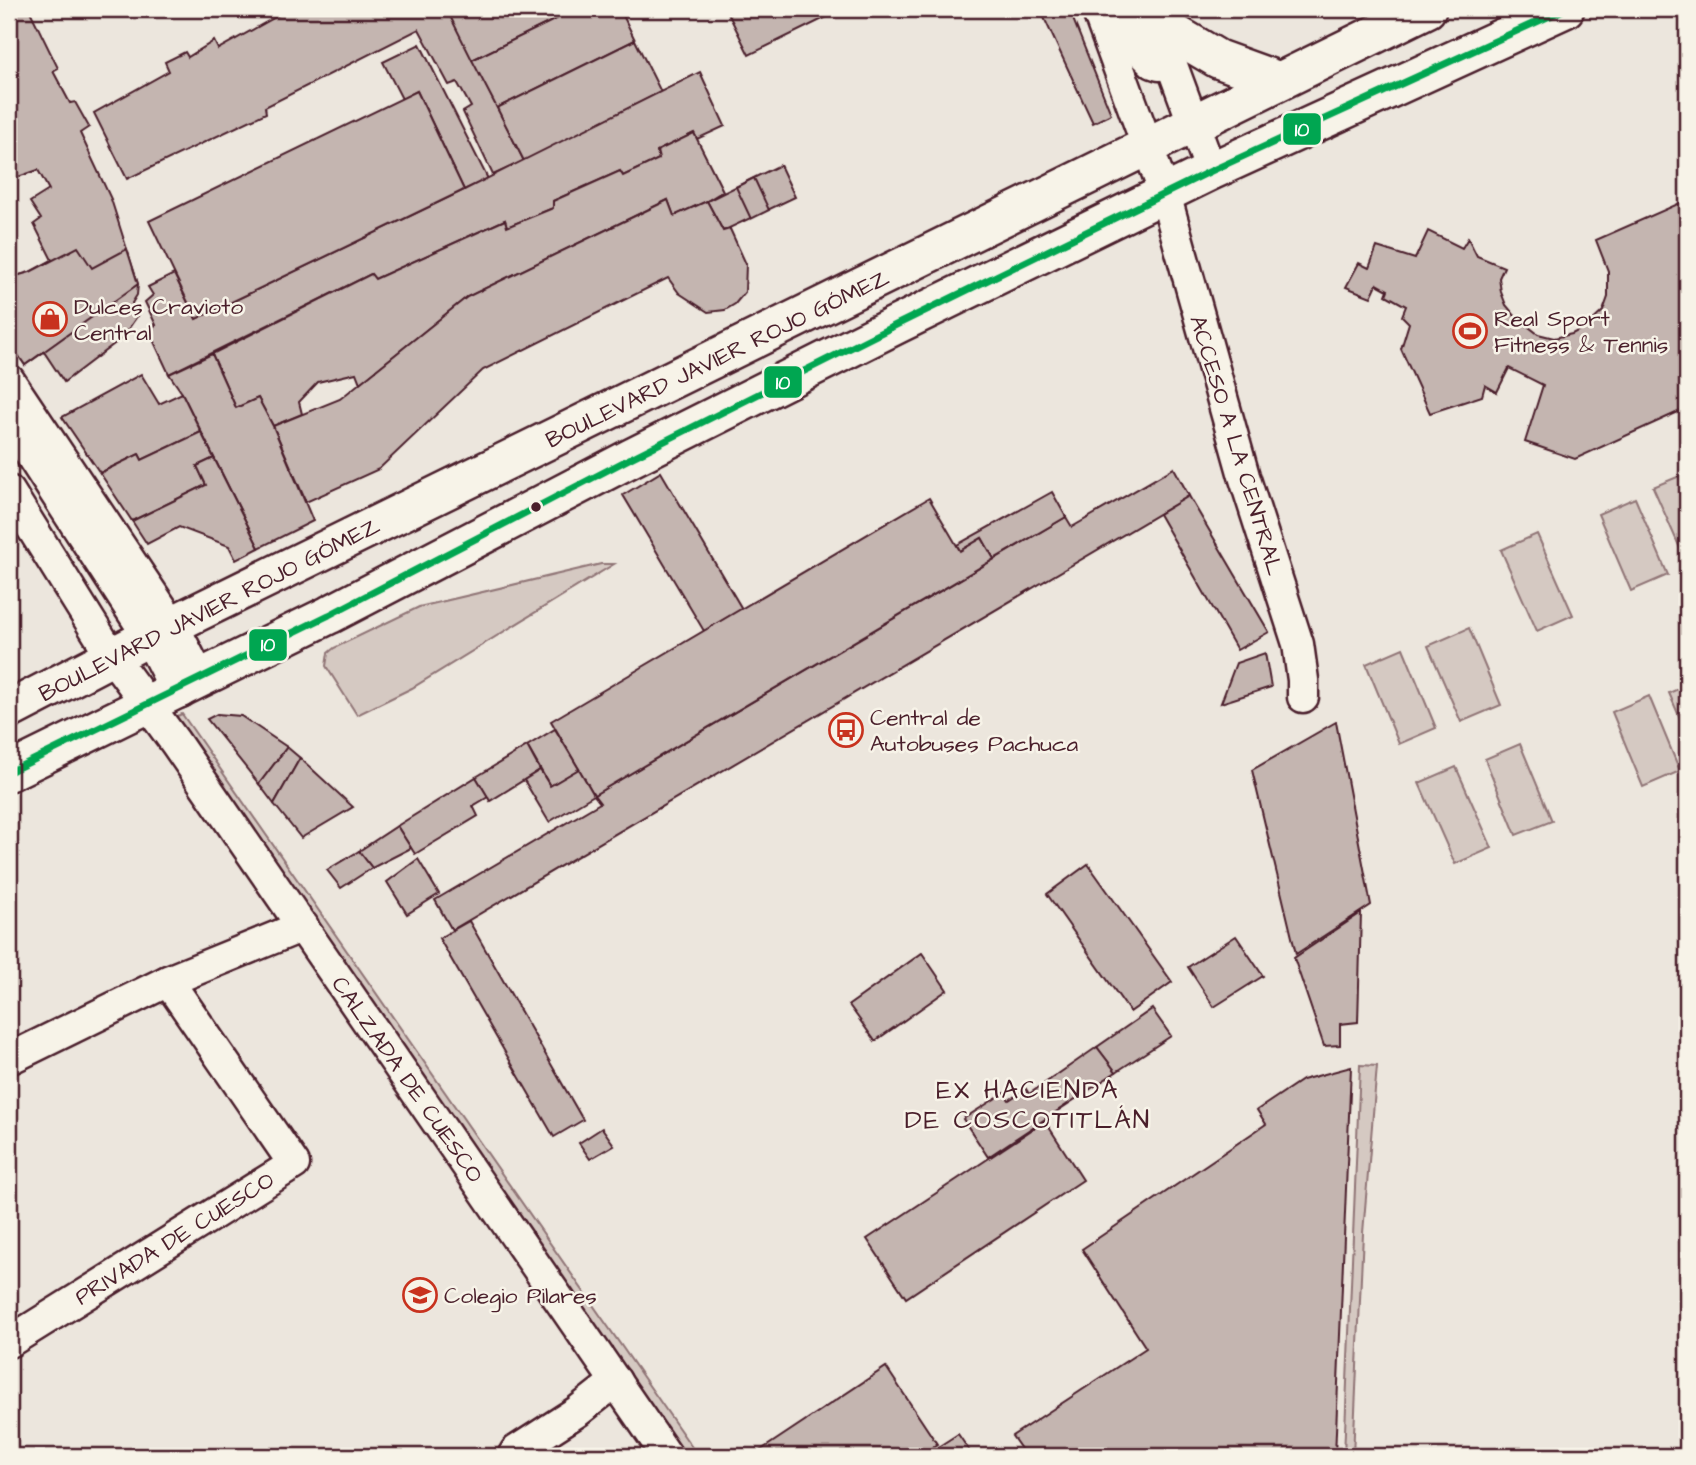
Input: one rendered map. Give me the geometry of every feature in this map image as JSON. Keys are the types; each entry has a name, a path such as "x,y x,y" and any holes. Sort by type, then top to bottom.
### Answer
{"main road":[{"name":"BOULEVARD JAVIER ROJO GÓMEZ","path":"9,710 1427,9"},
{"path":"1523,29 1556,9"},
{"path":"9,772 329,615 631,458 884,331 1211,171 1564,9"},
{"path":"1154,16 1218,59 1279,81"},
{"path":"9,415 171,692"},
{"path":"9,456 143,642"}],"street":[{"name":"ACCESO A LA CENTRAL","path":"1097,9 1165,194 1244,476 1298,644 1303,698"},
{"path":"1122,9 1149,60 1159,65 1170,61"},
{"path":"1154,16 1211,171"},
{"path":"9,380 143,642"},
{"path":"9,491 143,642"},
{"name":"CALZADA DE CUESCO","path":"171,692 175,742 667,1456"},
{"path":"9,1059 168,981 303,926"},
{"name":"PRIVADA DE CUESCO","path":"9,1342 294,1164 168,981"},
{"path":"513,1456 516,1451 578,1411 616,1381"}],"shaded area":[{"path":"1687,473 1687,564 1653,487"},
{"path":"1635,498 1668,575 1631,591 1598,514"},
{"path":"1537,534 1573,615 1537,631 1501,550"},
{"path":"601,564 614,564 412,688 357,715 326,666 328,653 334,648 419,607"},
{"path":"1469,628 1501,705 1461,722 1428,646"},
{"path":"1403,648 1436,728 1399,744 1366,664"},
{"path":"1687,685 1687,734 1669,693"},
{"path":"1649,696 1680,771 1643,787 1612,712"},
{"path":"182,714 698,1456 669,1456 165,721"},
{"path":"1520,744 1552,821 1516,835 1485,759"},
{"path":"1456,767 1492,848 1455,864 1419,783"},
{"path":"1360,1065 1377,1066 1363,1233 1353,1456 1344,1456"}],"building":[{"path":"9,9 29,9 58,68 53,71 70,103 75,102 89,127 80,133 111,199 138,284 137,295 132,303 138,315 122,338 64,382 44,352 25,365 9,342 9,278 30,272 52,260 34,224 41,219 30,202 49,190 38,170 9,180"},
{"path":"290,9 447,9 524,161 493,175 463,112 471,107 457,82 449,85 419,29 265,107 266,113 127,179 94,113 169,71 165,62 185,52 188,57 214,41 218,49"},
{"path":"454,9 577,9 472,60 448,12"},
{"path":"577,9 620,9 635,40 497,108 472,60"},
{"path":"726,9 843,9 749,55"},
{"path":"1040,9 1069,9 1111,114 1093,123"},
{"path":"635,40 661,92 524,161 497,108"},
{"path":"420,44 488,179 464,190 417,91 402,99 383,62"},
{"path":"700,72 725,126 697,139 694,133 657,151 659,159 623,176 620,171 553,201 553,208 507,227 505,220 375,279 371,274 169,374 148,329 156,325 145,302 153,295 148,287 174,274 196,319 464,190"},
{"path":"417,91 464,190 196,319 149,221"},
{"path":"694,133 723,191 707,201 674,216 668,200 467,297 360,383 356,373 318,382 299,402 302,414 273,426 258,398 236,408 212,354 371,274 375,279 505,220 507,227 553,208 553,201 620,171 623,176 659,159 657,151"},
{"path":"780,165 795,197 723,231 707,201"},
{"path":"754,178 769,210 751,219 736,187"},
{"path":"668,200 674,216 707,201 723,231 730,229 746,264 745,292 735,304 725,310 708,312 679,293 668,278 483,370 379,469 306,502 273,426 340,399 467,297"},
{"name":"Real Sport Fitness & Tennis","path":"1687,200 1687,408 1575,459 1525,442 1543,385 1509,368 1497,392 1485,385 1482,396 1430,413 1401,349 1409,323 1402,316 1406,306 1386,295 1388,290 1377,284 1371,297 1346,287 1359,263 1369,268 1377,247 1415,259 1428,231 1462,248 1468,238 1477,256 1504,267 1499,278 1501,292 1506,305 1516,317 1538,334 1554,338 1572,334 1587,326 1603,311 1608,297 1608,271 1596,240"},
{"name":"Dulces Cravioto Central","path":"78,247 92,268 127,249 138,284 25,365 9,342 9,278 30,272"},
{"path":"212,354 236,408 258,398 273,426 313,521 259,548 182,393 169,374"},
{"path":"141,374 159,404 182,393 201,432 142,460 139,454 100,473 62,417"},
{"path":"201,432 214,458 197,466 206,485 132,521 100,473 139,454 142,460"},
{"path":"214,458 259,548 236,560 229,546 179,527 147,544 132,521 206,485 197,466"},
{"path":"1174,468 1189,496 452,930 435,900 600,803 594,795 1066,517 1072,527"},
{"path":"661,472 742,609 704,631 623,495"},
{"path":"1052,492 1066,517 994,559 982,538 960,551 957,545"},
{"path":"1189,496 1269,632 1237,650 1159,514"},
{"path":"929,498 960,551 982,538 994,559 594,795 551,721"},
{"path":"1265,653 1271,687 1221,703 1236,663"},
{"path":"217,714 241,716 287,747 259,784 207,719"},
{"path":"1336,722 1371,905 1296,954 1252,770"},
{"path":"555,729 579,769 550,786 527,746"},
{"path":"527,746 540,770 490,801 476,777"},
{"path":"287,747 300,758 274,804 259,784"},
{"path":"300,758 353,807 301,838 274,804"},
{"path":"579,769 594,795 549,822 524,780 540,770 550,786"},
{"path":"476,777 488,797 473,806 478,816 415,854 397,826"},
{"path":"397,826 411,848 372,868 359,851"},
{"path":"359,851 372,868 341,888 327,870"},
{"path":"418,859 439,894 407,914 387,882"},
{"path":"1088,864 1172,982 1130,1012 1047,894"},
{"path":"1361,913 1358,1022 1340,1024 1340,1045 1324,1046 1294,958"},
{"path":"469,921 583,1120 554,1137 439,938"},
{"path":"1236,936 1263,976 1214,1007 1188,967"},
{"path":"922,953 947,990 875,1041 849,1005"},
{"path":"1152,1009 1171,1036 1116,1072 1097,1047"},
{"path":"1097,1047 1116,1072 988,1157 963,1119 1004,1093 1009,1100 1026,1089 1029,1094"},
{"path":"1351,1067 1335,1456 1026,1456 1012,1436 1146,1348 1082,1249 1266,1124 1257,1110 1302,1080"},
{"path":"1045,1121 1083,1180 906,1298 867,1239"},
{"path":"602,1128 614,1145 590,1159 579,1143"},
{"path":"886,1367 937,1444 919,1456 752,1456"},
{"path":"958,1434 973,1456 924,1456"}],"transit line":[{"name":"10","path":"9,772 329,615 631,458 896,325 1211,171 1565,9"}],"place":[{"name":"Dulces Cravioto Central","path":"50,319"},
{"name":"Real Sport Fitness & Tennis","path":"1470,331"},
{"name":"Central de Autobuses Pachuca","path":"846,730"},
{"name":"Colegio Pilares","path":"420,1295"}],"district":[{"name":"EX HACIENDA DE COSCOTITLÁN","path":"1028,1104"}]}
